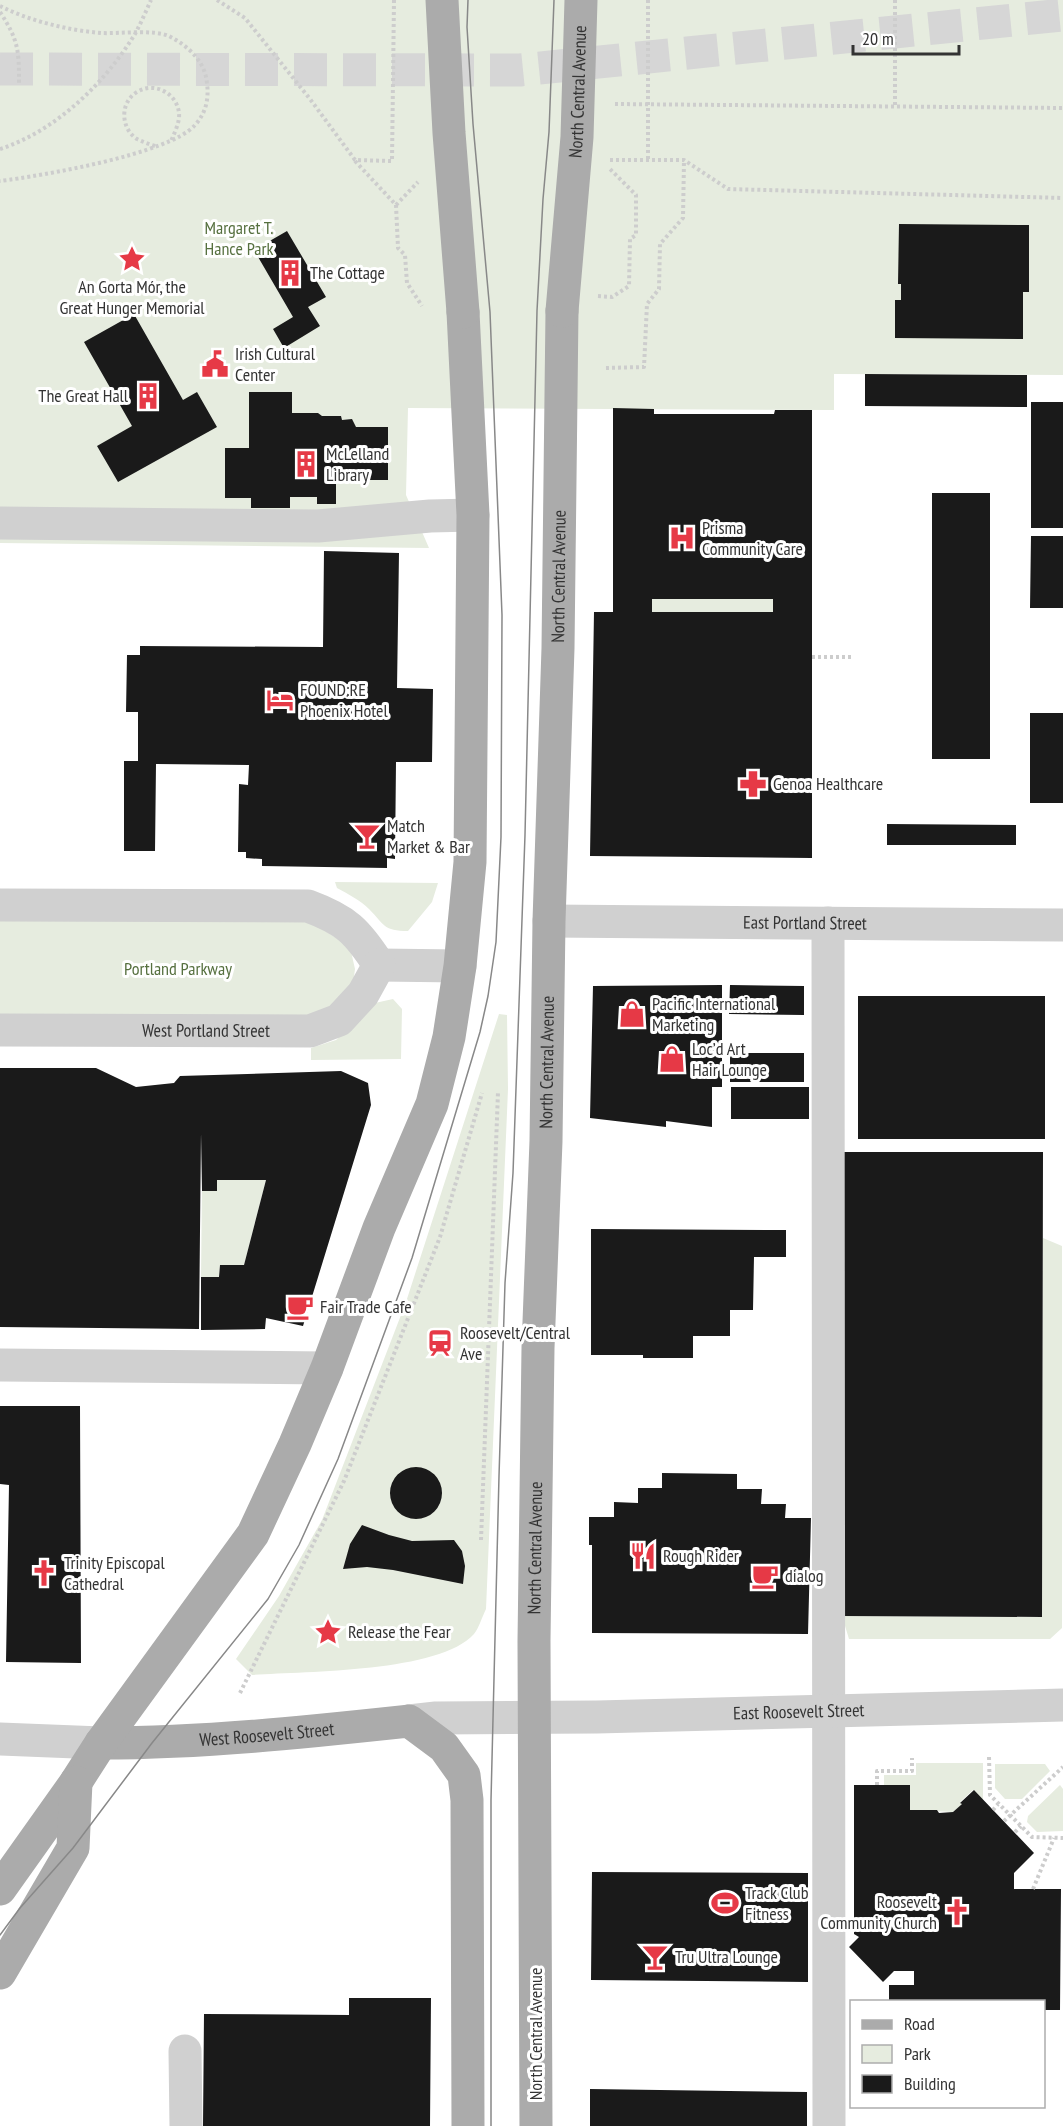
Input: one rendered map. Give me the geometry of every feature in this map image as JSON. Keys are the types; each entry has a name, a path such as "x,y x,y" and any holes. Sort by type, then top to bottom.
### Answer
{"main road":[{"path":"0,1889 101,1743 253,1534 327,1368 379,1228 432,1104 449,1037 460,966 470,862 473,515 463,312 442,0"},
{"name":"North Central Avenue","path":"536,2126 534,1718 538,1347 546,1141 549,921 558,648 562,311 577,137 581,0"},
{"path":"409,1721 444,1747 464,1775 467,1800 468,2126"},
{"name":"West Roosevelt Street","path":"101,1743 237,1739 409,1721"},
{"path":"0,1973 73,1848 76,1782"}],"street":[{"path":"0,523 318,526 430,516 473,515"},
{"path":"0,905 308,906 344,922 365,944 379,965 460,966"},
{"name":"East Portland Street","path":"549,921 1063,925"},
{"path":"828,923 829,2126"},
{"name":"West Portland Street","path":"0,1030 310,1031 339,1020 363,993 379,965"},
{"path":"0,1365 327,1368"},
{"name":"East Roosevelt Street","path":"534,1718 1063,1705"},
{"name":"West Roosevelt Street","path":"409,1721 436,1718 534,1718"},
{"name":"West Roosevelt Street","path":"0,1739 101,1743"},
{"path":"185,2051 186,2126"}],"path":[{"path":"0,149 33,135 69,111 100,81 135,33 151,0"},
{"path":"217,0 245,18 355,160 396,205 398,248 405,255 407,283 422,306"},
{"path":"355,160 392,161 394,0"},
{"path":"648,0 648,160"},
{"path":"895,0 895,105"},
{"path":"0,6 53,25 100,33 166,35 182,44 199,59 207,78 207,106 195,126 178,139 120,158 34,177 0,181"},
{"path":"0,12 13,31 19,50 19,85"},
{"path":"156,146 136,138 129,132 125,123 124,115 129,98 144,89 161,89 175,100 179,118 171,141"},
{"path":"615,104 1063,108"},
{"path":"610,160 684,160 728,189 1063,198"},
{"path":"606,368 644,367 647,304 659,289 660,244 683,218 684,160"},
{"path":"610,169 636,195 636,235 630,239 629,286 612,297"},
{"path":"396,205 420,180"},
{"path":"812,657 854,657"},
{"path":"481,1540 498,1092"},
{"path":"240,1693 344,1481 440,1237 482,1093"},
{"path":"989,1757 990,1796 1032,1838 1063,1838"},
{"path":"878,1785 878,1771 912,1771 912,1758"},
{"path":"1004,1821 1063,1767"},
{"path":"993,1810 998,1804"},
{"path":"1015,1832 1021,1826"},
{"path":"1033,1889 1054,1838"}],"green space":[{"name":"Margaret T. Hance Park","path":"0,0 1063,0 1063,375 834,374 834,410 408,408 406,495 429,548 0,543"},
{"path":"652,599 773,599 773,612 652,612"},
{"path":"335,882 438,883 432,902 408,931 394,930 385,926 362,903 337,888"},
{"name":"Portland Parkway","path":"0,920 310,921 350,947 355,969 353,984 318,1018 0,1017"},
{"path":"393,999 402,1009 401,1059 311,1060 311,1048 336,1040 375,1003"},
{"path":"499,1014 507,1015 508,1089 486,1609 474,1634 457,1647 432,1656 369,1668 252,1675 236,1659 279,1596 322,1520 406,1302"},
{"path":"217,1180 266,1180 244,1265 220,1265 219,1277 201,1277 202,1191 217,1191"},
{"path":"1043,1238 1062,1246 1062,1628 1050,1639 849,1639 842,1616 1042,1617"},
{"path":"916,1763 983,1763 983,1800 973,1790 953,1812 910,1810 910,1786 884,1785 884,1775 916,1775"},
{"path":"995,1764 1045,1764 1050,1771 1022,1799 1005,1799 995,1788"},
{"path":"1060,1785 1063,1789 1063,1831 1037,1832 1027,1822 1028,1816"}],"building":[{"path":"899,224 1029,225 1029,292 1023,292 1023,339 895,338 895,300 901,300 901,284 898,284"},
{"name":"The Cottage","path":"287,231 326,297 308,307 320,326 284,348 273,329 293,317 254,250"},
{"name":"The Great Hall","path":"134,314 183,400 197,392 217,427 118,482 97,446 132,426 84,342"},
{"path":"865,374 1027,375 1027,407 865,406"},
{"name":"McLelland Library","path":"249,392 292,392 292,413 341,416 342,420 352,419 356,427 388,427 388,480 336,480 336,504 317,504 317,497 290,497 290,508 251,508 251,498 225,498 225,448 249,448"},
{"path":"1031,402 1063,402 1063,528 1031,528"},
{"path":"613,408 654,409 654,414 774,414 775,410 812,410 812,858 590,856 594,612 613,612","holes":["652,599 773,599 773,612 652,612"]},
{"path":"932,493 990,493 990,759 932,759"},
{"path":"1031,536 1063,536 1063,608 1030,608"},
{"name":"FOUND:RE Phoenix Hotel","path":"324,551 399,553 397,688 433,689 432,762 396,762 395,859 387,858 387,868 262,866 262,859 246,858 246,852 238,852 239,784 248,785 249,765 156,764 155,851 124,851 124,761 138,761 138,712 126,712 127,655 140,655 140,646 323,647"},
{"path":"1030,713 1063,713 1063,803 1030,803"},
{"path":"887,824 1016,825 1016,845 887,845"},
{"path":"722,985 722,1087 712,1087 712,1127 666,1121 666,1127 590,1118 593,986"},
{"path":"730,985 804,986 804,1015 729,1014"},
{"path":"858,996 1045,996 1045,1139 858,1139"},
{"path":"730,1053 804,1053 804,1082 730,1082"},
{"path":"0,1068 96,1068 136,1087 174,1083 180,1076 341,1071 368,1083 371,1105 303,1326 266,1318 265,1329 201,1330 201,1277 219,1277 220,1265 244,1265 266,1180 217,1180 217,1191 202,1191 201,1133 199,1329 0,1327"},
{"path":"731,1087 809,1087 809,1119 731,1119"},
{"path":"844,1152 1043,1152 1042,1617 842,1616"},
{"path":"591,1229 786,1230 786,1257 754,1257 753,1310 730,1310 730,1336 693,1336 693,1358 591,1355"},
{"name":"Trinity Episcopal Cathedral","path":"0,1406 80,1406 81,1663 6,1662 9,1485 0,1484"},
{"path":"411,1467 421,1467 435,1474 442,1493 435,1512 421,1519 411,1519 401,1515 394,1508 390,1498 390,1488 394,1478 401,1471"},
{"path":"662,1473 737,1474 737,1489 762,1489 761,1504 786,1504 785,1518 811,1518 808,1634 592,1633 592,1545 589,1545 589,1517 614,1517 614,1502 638,1503 638,1488 662,1488"},
{"path":"362,1525 412,1541 454,1540 462,1551 465,1566 463,1584 393,1570 367,1567 343,1569 350,1544"},
{"name":"Roosevelt Community Church","path":"854,1785 910,1785 910,1810 937,1810 939,1813 953,1812 974,1790 1034,1853 1014,1873 1014,1889 1061,1889 1060,2010 1045,2010 1045,2000 889,2000 889,1985 914,1985 914,1971 894,1971 883,1982 849,1947 859,1937 854,1934"},
{"path":"592,1872 808,1873 808,1982 591,1980"},
{"path":"349,1998 431,1998 430,2126 203,2126 204,2014 349,2015"},
{"path":"590,2089 807,2092 807,2126 590,2126"}],"tunnel":[{"path":"0,69 520,70 1063,15"}],"tram line":[{"path":"0,1935 20,1908 73,1848 152,1743 268,1599 299,1545 338,1459 412,1258 480,1032 496,942 501,837 502,615 490,312 473,124 467,27 468,0"},
{"path":"491,2126 491,1800 499,1476 505,1283 513,1173 525,835 537,311 549,132 554,0"}],"place":[{"name":"An Gorta Mór, the Great Hunger Memorial","path":"132,259"},
{"name":"The Cottage","path":"290,273"},
{"name":"Irish Cultural Center","path":"215,364"},
{"name":"The Great Hall","path":"148,396"},
{"name":"McLelland Library","path":"306,464"},
{"name":"Prisma Community Care","path":"682,538"},
{"name":"FOUND:RE Phoenix Hotel","path":"280,700"},
{"name":"Genoa Healthcare","path":"753,784"},
{"name":"Match Market & Bar","path":"367,836"},
{"name":"Pacific International Marketing","path":"632,1014"},
{"name":"Loc’d Art Hair Lounge","path":"672,1059"},
{"name":"Fair Trade Cafe","path":"300,1307"},
{"name":"Roosevelt/Central Ave","path":"440,1343"},
{"name":"Rough Rider","path":"643,1556"},
{"name":"Trinity Episcopal Cathedral","path":"44,1573"},
{"name":"dialog","path":"765,1576"},
{"name":"Release the Fear","path":"328,1632"},
{"name":"Track Club Fitness","path":"725,1903"},
{"name":"Roosevelt Community Church","path":"957,1912"},
{"name":"Tru Ultra Lounge","path":"655,1957"}]}
